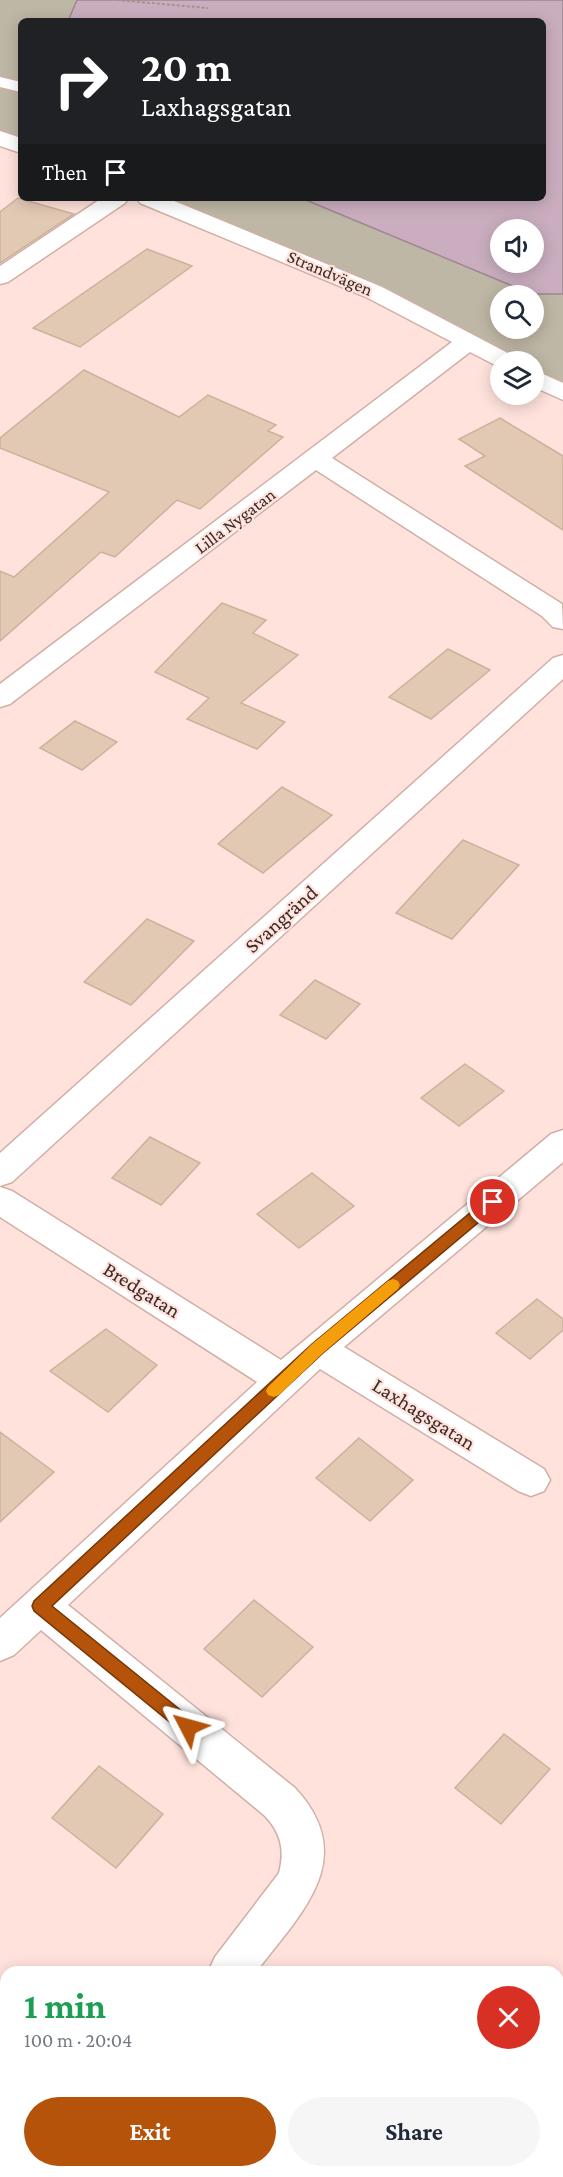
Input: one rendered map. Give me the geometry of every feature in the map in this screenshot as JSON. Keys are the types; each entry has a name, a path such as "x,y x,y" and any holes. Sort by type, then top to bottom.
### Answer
{"street":[{"path":"0,138 18,145"},
{"path":"0,277 113,201"},
{"name":"Strandvägen","path":"155,201 374,292 490,353"},
{"name":"Lilla Nygatan","path":"0,698 317,459 469,341"},
{"path":"544,383 563,393"},
{"path":"317,459 552,610 563,621"},
{"name":"Svangränd","path":"0,1173 563,664"},
{"path":"0,1643 318,1348 563,1143"},
{"name":"Bredgatan","path":"0,1200 285,1381"},
{"name":"Laxhagsgatan","path":"318,1348 531,1479"},
{"path":"40,1606 280,1802 294,1816 301,1837 304,1858 298,1882 235,1966"}],"lane":[{"path":"0,82 18,86"}],"path":[{"path":"117,0 208,8"}],"shaded area":[{"path":"0,0 77,0 69,18 18,18 18,145 0,138"},
{"path":"77,0 563,0 563,294 544,294 544,285 510,285 308,201 546,201 546,18 69,18"},
{"path":"171,201 308,201 510,285 490,285 490,339 544,339 544,294 563,294 563,384 544,375 544,351 498,351 321,261"}],"building":[{"path":"18,198 18,201 28,201 74,214 0,263 0,212"},
{"path":"147,249 192,266 80,347 33,328"},
{"path":"84,370 179,417 208,395 276,425 268,431 283,437 200,509 177,500 115,557 101,552 0,641 0,571 14,577 109,492 0,448 0,438"},
{"path":"500,418 563,456 563,530 465,466 485,456 459,439"},
{"path":"222,603 266,620 253,633 298,655 241,703 285,722 257,749 187,719 209,698 155,672"},
{"path":"448,649 490,670 431,719 389,697"},
{"path":"75,721 117,742 82,770 40,748"},
{"path":"282,787 332,815 263,873 218,844"},
{"path":"463,840 519,865 452,939 396,913"},
{"path":"147,919 194,941 131,1005 84,982"},
{"path":"315,980 360,1004 326,1039 280,1015"},
{"path":"465,1064 504,1091 459,1126 421,1098"},
{"path":"150,1137 200,1163 161,1205 112,1178"},
{"path":"312,1173 354,1206 299,1248 257,1214"},
{"path":"537,1299 563,1319 563,1330 530,1359 496,1333"},
{"path":"106,1329 157,1365 108,1412 50,1371"},
{"path":"0,1432 54,1472 0,1522"},
{"path":"359,1438 413,1480 370,1521 316,1478"},
{"path":"254,1600 313,1647 262,1697 204,1649"},
{"path":"504,1734 550,1769 501,1824 455,1788"},
{"path":"99,1766 163,1814 116,1868 52,1818"}],"slow traffic":[{"path":"274,1391 318,1348 393,1285"}],"route":[{"path":"188,1727 40,1606 318,1348 493,1202"}]}
